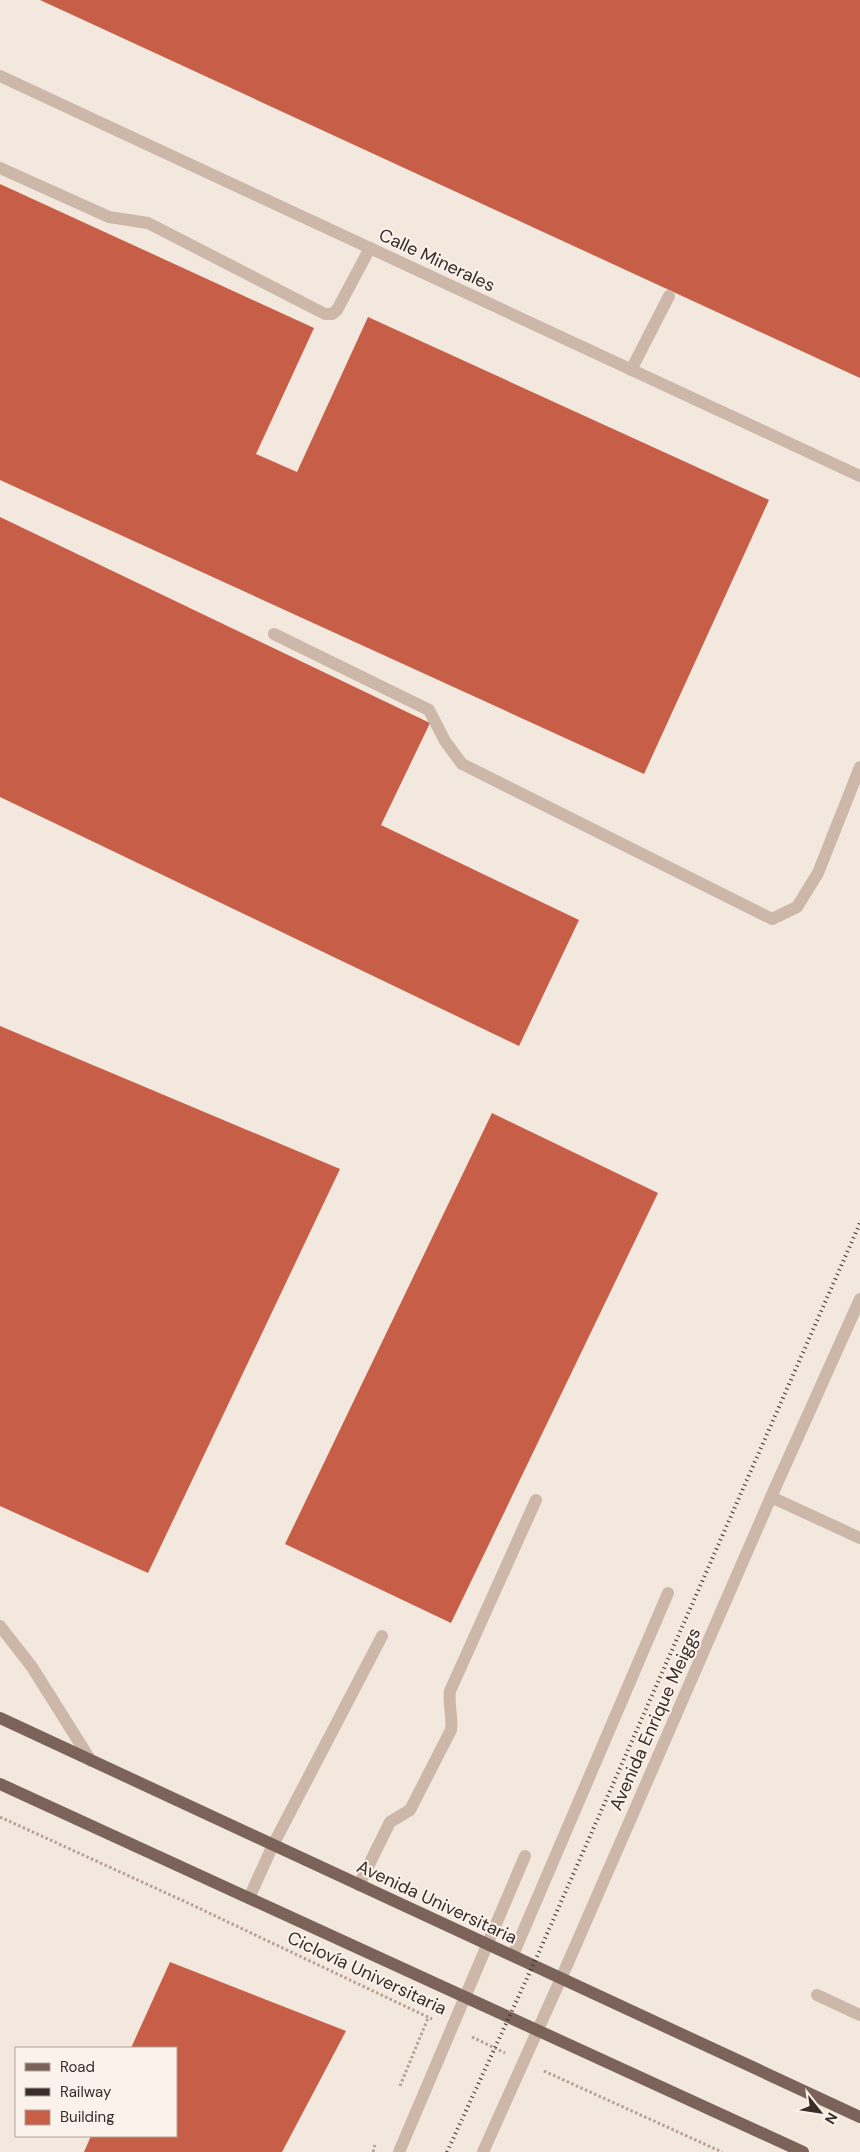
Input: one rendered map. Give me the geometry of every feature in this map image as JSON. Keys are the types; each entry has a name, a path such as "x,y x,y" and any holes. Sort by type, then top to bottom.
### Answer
{"main road":[{"name":"Avenida Universitaria","path":"0,1718 860,2117"},
{"path":"0,1784 803,2152"}],"street":[{"name":"Calle Minerales","path":"0,76 860,476"},
{"path":"0,168 109,218 148,223 325,314 332,314 338,310 370,248"},
{"path":"631,370 669,296"},
{"path":"274,634 430,710 445,741 462,764 772,919 797,907 818,873 860,767"},
{"name":"Avenida Enrique Meiggs","path":"483,2152 771,1497 860,1300"},
{"path":"771,1497 860,1538"},
{"path":"359,1885 390,1822 410,1810 451,1730 452,1723 448,1700 450,1691 536,1500"},
{"path":"513,1955 668,1593"},
{"path":"0,1626 32,1667 91,1761"},
{"path":"249,1898 273,1845 382,1636"},
{"path":"399,2152 524,1856"},
{"path":"817,1995 860,2015"}],"path":[{"name":"Ciclovía Universitaria","path":"0,1817 722,2152"}],"building":[{"path":"40,0 860,0 860,378"},
{"path":"0,184 314,328 256,454 297,472 368,317 769,500 644,774 0,480"},
{"path":"0,517 430,723 381,825 579,920 519,1046 0,797"},
{"path":"0,1026 340,1169 148,1573 0,1506"},
{"path":"492,1113 658,1193 451,1623 285,1544"},
{"path":"170,1962 346,2031 282,2152 84,2152 91,2137 178,2137 178,2047 131,2047"}],"railway":[{"path":"447,2152 539,1952 860,1223"}]}
